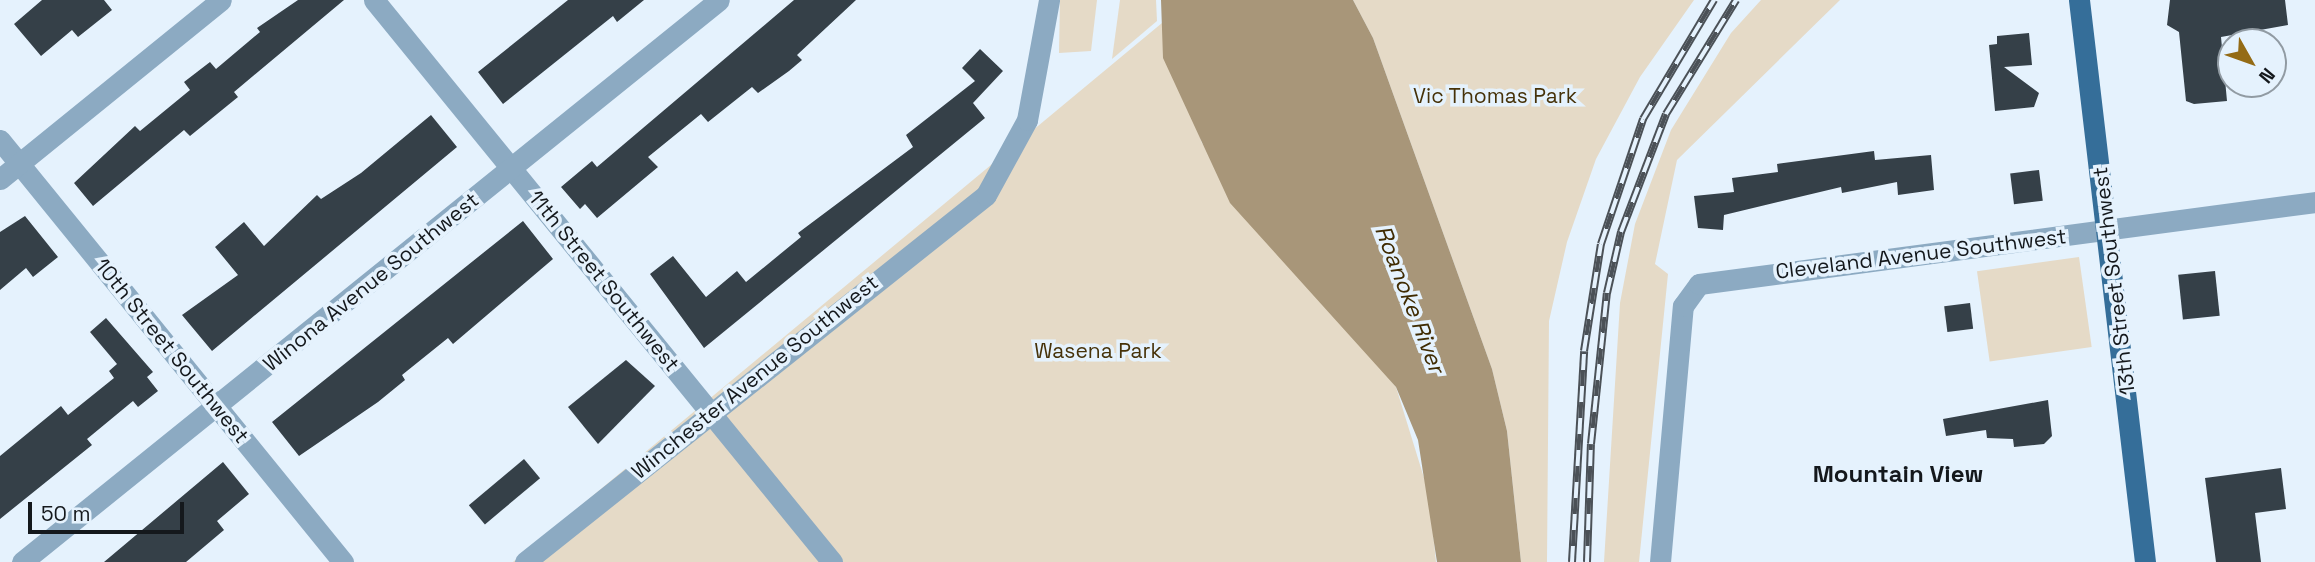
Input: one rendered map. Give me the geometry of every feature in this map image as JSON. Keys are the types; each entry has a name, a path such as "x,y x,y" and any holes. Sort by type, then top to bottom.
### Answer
{"main road":[{"name":"13th Street Southwest","path":"2079,0 2110,231 2145,562"}],"street":[{"path":"0,179 221,0"},
{"name":"11th Street Southwest","path":"374,0 832,562"},
{"name":"Winona Avenue Southwest","path":"22,562 719,0"},
{"name":"Winchester Avenue Southwest","path":"525,562 986,195 1027,120 1049,0"},
{"name":"10th Street Southwest","path":"0,140 343,562"},
{"name":"Cleveland Avenue Southwest","path":"1660,562 1683,306 1695,286 1720,278 2110,231 2315,202"}],"green space":[{"path":"1060,0 1097,0 1091,51 1059,53"},
{"path":"1120,0 1156,0 1157,21 1112,59"},
{"name":"Vic Thomas Park","path":"1353,0 1694,0 1640,77 1596,159 1567,242 1549,321 1547,562 1521,562 1507,431 1492,369 1373,38"},
{"path":"1761,0 1840,0 1677,160 1655,264 1668,274 1639,562 1604,562 1620,303 1635,224 1671,130 1731,33"},
{"name":"Wasena Park","path":"1162,23 1202,143 1396,387 1429,494 1436,562 513,562"},
{"path":"2079,257 2092,347 1990,361 1977,271"}],"water":[{"name":"Roanoke River","path":"1161,0 1353,0 1373,38 1492,369 1507,431 1521,562 1437,562 1418,440 1396,387 1230,203 1163,58"}],"building":[{"path":"42,0 104,0 112,10 78,37 72,30 41,56 14,24"},
{"path":"298,0 344,0 234,92 238,97 190,136 184,130 93,206 74,183 135,126 140,131 190,90 184,82 210,62 216,69 260,32 257,28"},
{"path":"568,0 644,0 617,22 613,16 503,104 478,72"},
{"path":"794,0 856,0 797,55 802,60 789,71 758,93 752,87 708,122 701,114 648,157 658,167 597,218 585,204 580,209 561,187 592,161 597,167"},
{"path":"2170,0 2285,0 2288,25 2271,28 2217,28 2217,98 2227,98 2227,101 2194,104 2186,101 2179,32 2167,25"},
{"path":"2029,33 2032,65 2004,67 2039,93 2034,107 1995,111 1989,45 1997,44 1997,36"},
{"path":"980,49 1003,71 973,103 985,118 704,348 650,274 673,256 706,297 737,271 746,282 801,237 798,233 913,147 906,135 975,81 962,68"},
{"path":"431,115 457,147 212,351 182,315 238,275 215,247 244,222 264,246 317,195 321,199 361,173"},
{"path":"1874,151 1875,160 1931,155 1934,190 1898,195 1897,182 1842,193 1841,187 1724,215 1723,230 1698,228 1694,196 1734,192 1732,178 1778,172 1777,164"},
{"path":"2039,170 2043,201 2014,204 2010,174"},
{"path":"25,216 58,257 33,277 26,268 0,290 0,232"},
{"path":"523,221 553,259 453,344 448,338 402,375 405,380 378,402 299,456 272,422"},
{"path":"2215,271 2220,316 2183,320 2178,275"},
{"path":"1970,303 1973,329 1947,332 1944,306"},
{"path":"106,318 153,372 147,377 158,391 138,407 133,401 87,439 92,445 0,519 0,456 61,406 68,415 114,378 109,371 117,364 90,332"},
{"path":"626,360 655,386 598,444 568,407"},
{"path":"2048,400 2052,436 2044,444 2014,447 2013,439 1987,438 1986,430 1946,436 1943,419"},
{"path":"524,459 540,478 485,524 469,505"},
{"path":"223,462 249,494 217,521 224,530 186,562 104,562"},
{"path":"2281,468 2286,509 2255,513 2261,562 2216,562 2205,478"}],"railway":[{"path":"1572,562 1584,351 1601,244 1643,119 1714,0"},
{"path":"1587,562 1591,444 1607,293 1621,232 1666,114 1736,0"}],"district":[{"name":"Mountain View","path":"1898,474"}]}
